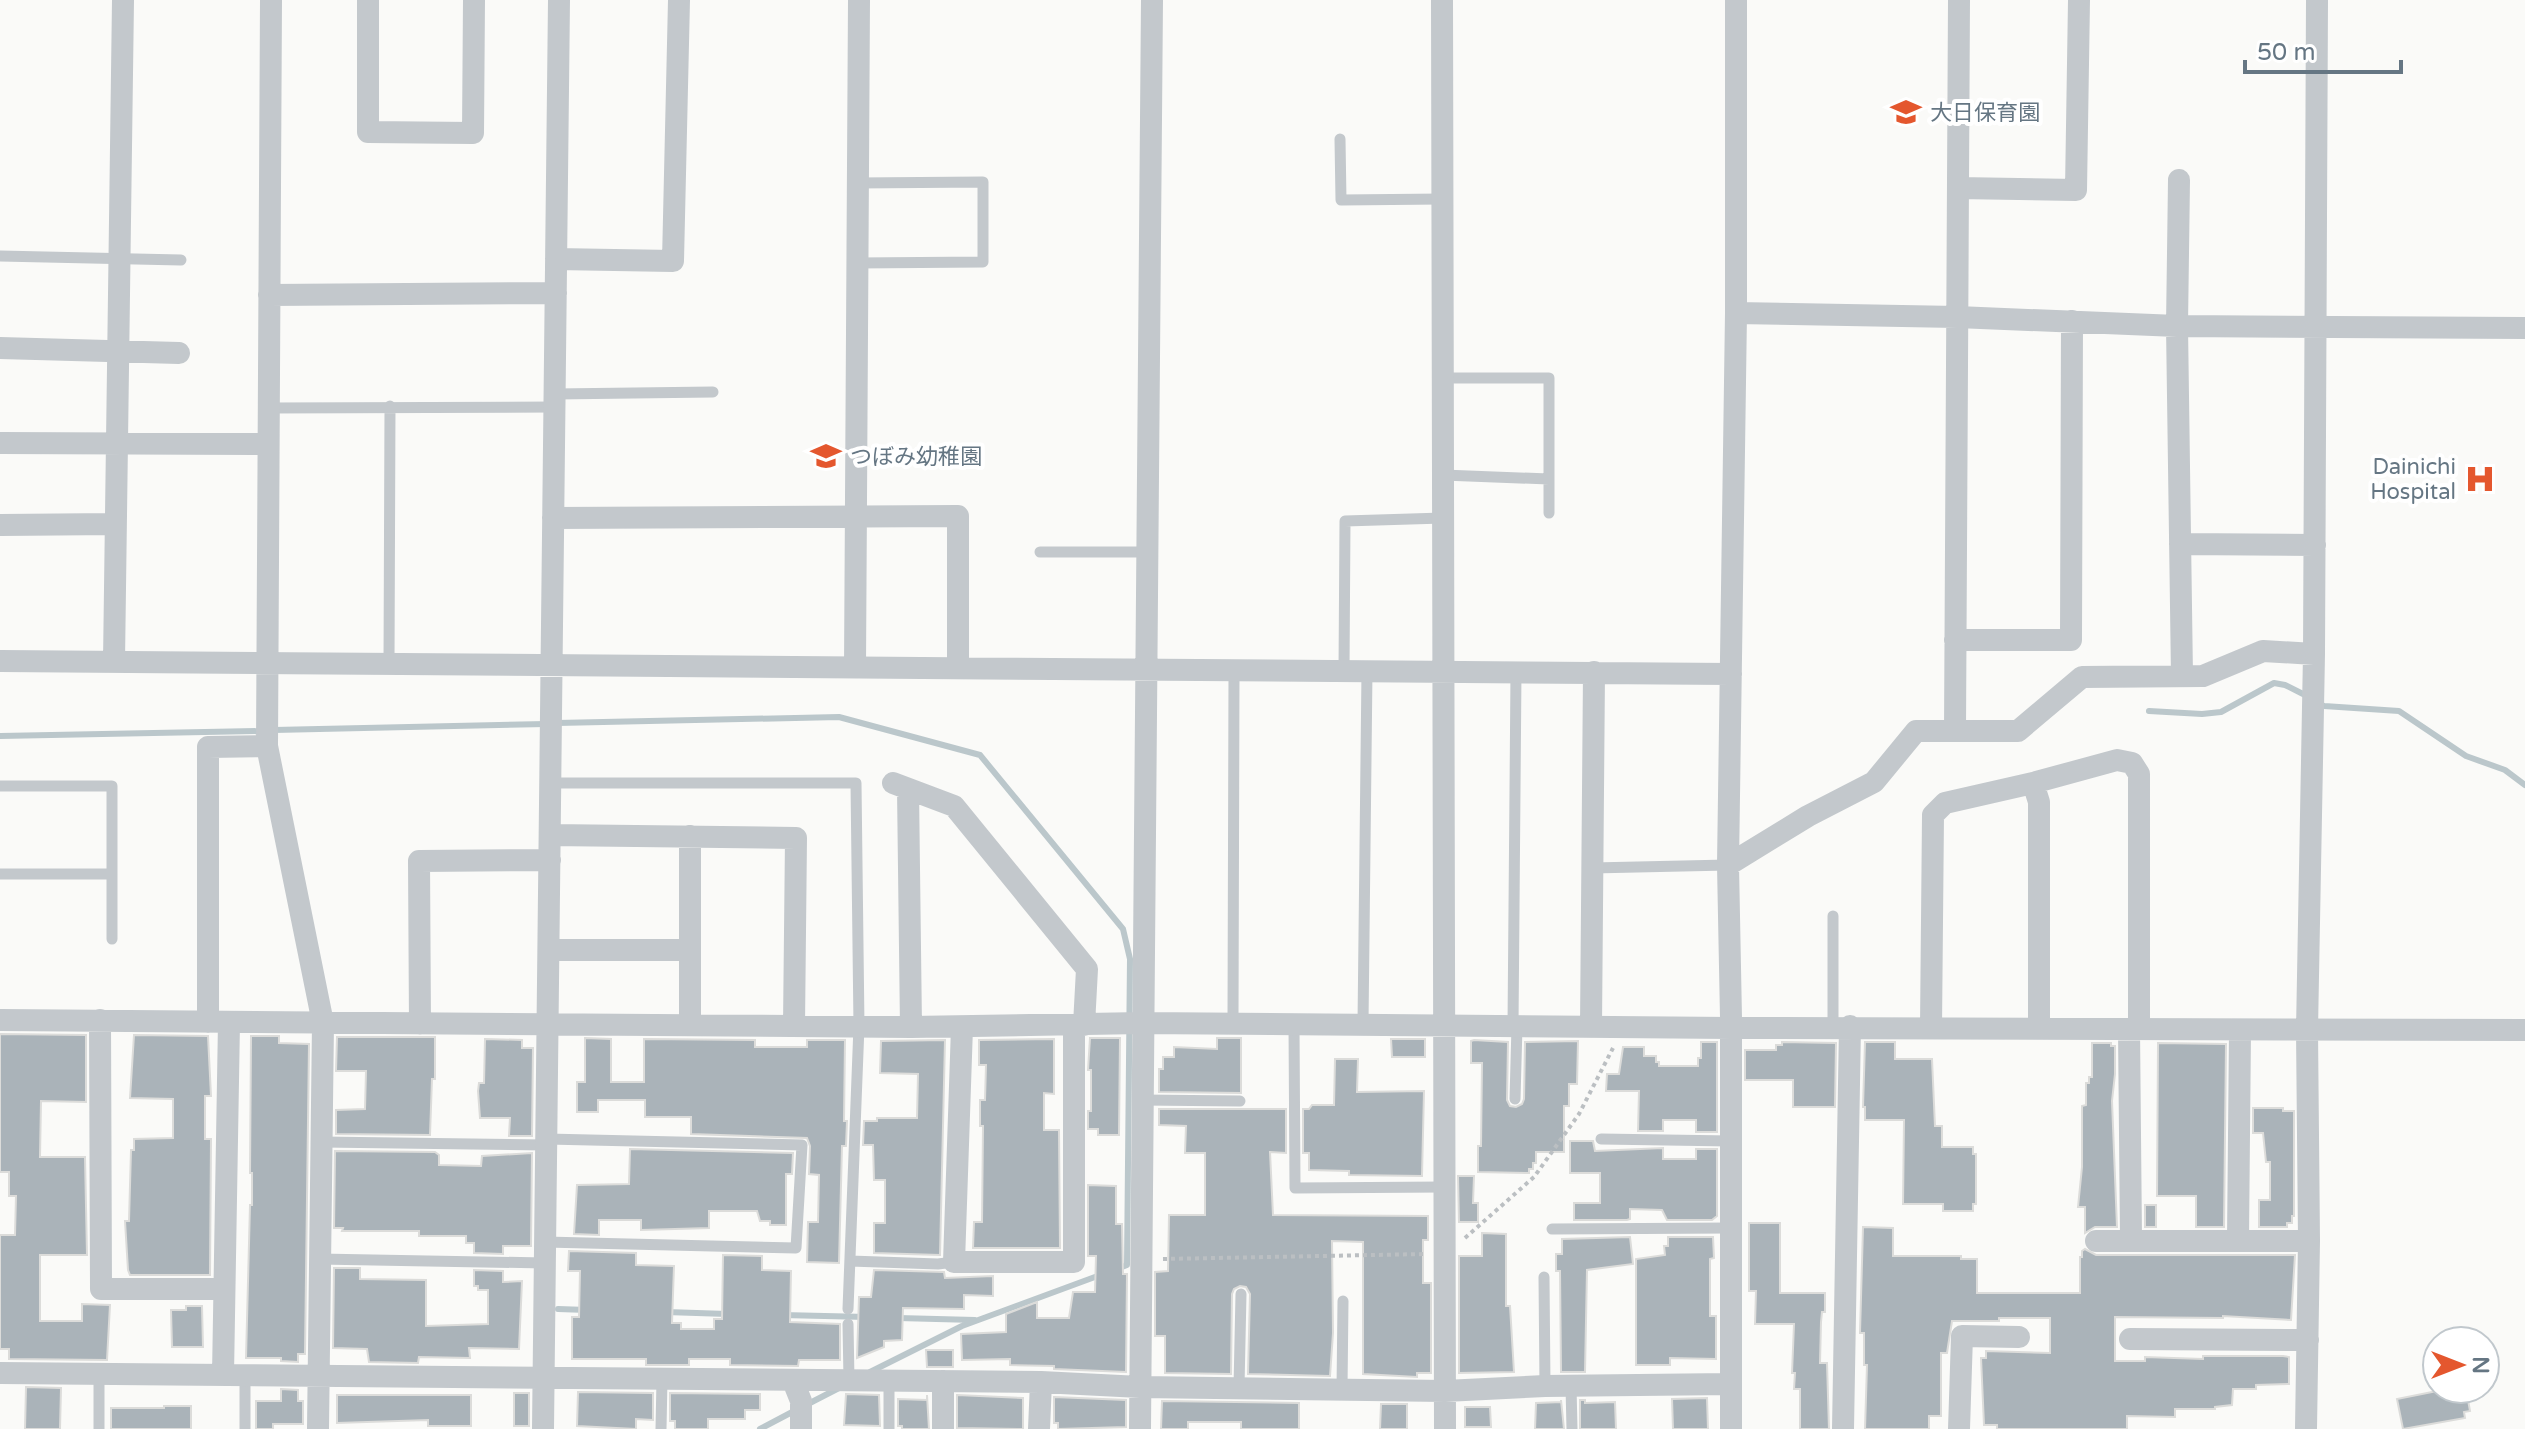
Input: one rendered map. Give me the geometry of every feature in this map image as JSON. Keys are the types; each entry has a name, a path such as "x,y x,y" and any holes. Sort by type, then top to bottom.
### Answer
{"street":[{"path":"114,662 123,0"},
{"path":"271,0 267,746 323,1023 318,1429"},
{"path":"368,0 368,132 473,133 474,0"},
{"path":"543,1429 559,0"},
{"path":"556,259 673,261 679,0"},
{"path":"855,667 859,0"},
{"path":"1140,1429 1142,1100 1134,1023 1148,669 1152,0"},
{"path":"1442,0 1445,1429"},
{"path":"1731,1429 1728,865 1736,313 1736,0"},
{"path":"1955,731 1959,0"},
{"path":"1958,188 2076,190 2079,0"},
{"path":"2306,1429 2317,0"},
{"path":"2179,180 2177,326 2182,676"},
{"path":"269,295 556,293"},
{"path":"1736,313 1957,317 2177,326 2525,328"},
{"path":"1955,640 2071,640 2072,321"},
{"path":"0,348 179,353"},
{"path":"0,443 268,444"},
{"path":"553,518 958,516 958,668"},
{"path":"0,525 115,524"},
{"path":"2180,544 2315,545"},
{"path":"1728,865 1808,816 1874,782 1916,731 2018,731 2082,677 2203,676 2263,651 2314,654"},
{"path":"0,661 1731,674"},
{"path":"1591,1027 1594,672"},
{"path":"234,1375 224,1289 219,1022 208,747 267,746"},
{"path":"1931,1028 1933,815 1945,803 2117,760 2132,763 2139,774 2131,1239"},
{"path":"2033,783 2039,802 2039,1028"},
{"path":"911,1027 900,786 954,806 1087,969 1079,1025 1074,1262 954,1262 962,1027"},
{"path":"550,835 796,838 794,1026"},
{"path":"690,836 690,1025"},
{"path":"420,1024 419,861 550,860"},
{"path":"549,950 690,950"},
{"path":"0,1020 911,1027 1134,1023 2525,1030"},
{"path":"100,1020 101,1289 224,1289"},
{"path":"1841,1026 1843,1429"},
{"path":"2238,1239 2240,1030"},
{"path":"2096,1241 2309,1241"},
{"path":"1959,1429 1962,1336 2019,1337"},
{"path":"2130,1339 2308,1340"},
{"path":"0,1373 1041,1382 1140,1387 1445,1391 1545,1386 1731,1384"},
{"path":"793,1381 801,1401 795,1426"},
{"path":"943,1381 943,1429"},
{"path":"1039,1429 1041,1382"}],"lane":[{"path":"1340,139 1341,200 1442,199"},
{"path":"857,183 983,182 983,262 857,263"},
{"path":"0,256 181,260"},
{"path":"1443,378 1549,378 1549,513"},
{"path":"269,408 713,392"},
{"path":"389,664 390,406"},
{"path":"1443,475 1549,479"},
{"path":"1344,670 1345,521 1443,518"},
{"path":"1040,552 1148,552"},
{"path":"1233,1024 1234,670"},
{"path":"1363,1024 1367,671"},
{"path":"1515,1099 1516,672"},
{"path":"550,783 856,783 859,1026 848,1309"},
{"path":"0,786 112,786 112,939"},
{"path":"1592,868 1728,865"},
{"path":"0,874 112,874"},
{"path":"1833,916 1841,1026"},
{"path":"1294,1025 1295,1188 1444,1187"},
{"path":"1142,1100 1240,1101"},
{"path":"1601,1139 1731,1141"},
{"path":"319,1259 796,1248 802,1145 322,1142"},
{"path":"1552,1229 1731,1228"},
{"path":"850,1261 954,1262"},
{"path":"1544,1277 1545,1386"},
{"path":"1239,1387 1241,1294"},
{"path":"1342,1389 1343,1301"},
{"path":"848,1324 849,1380"},
{"path":"99,1374 99,1429"},
{"path":"234,1375 245,1429"},
{"path":"661,1429 662,1379"},
{"path":"889,1381 889,1429"},
{"path":"1571,1386 1572,1429"}],"path":[{"path":"1141,1259 1444,1253 1534,1177 1579,1114 1623,1027"}],"building":[{"path":"0,1034 86,1035 86,1102 41,1101 40,1157 85,1157 87,1255 40,1255 40,1321 82,1321 82,1304 110,1305 107,1360 9,1359 9,1349 0,1349 0,1235 15,1235 16,1196 9,1196 9,1172 0,1172"},
{"path":"134,1035 208,1036 211,1096 205,1096 205,1139 211,1139 210,1275 130,1275 128,1270 125,1221 129,1221 134,1139 173,1138 173,1099 130,1098"},
{"path":"251,1036 279,1036 279,1043 309,1044 305,1354 298,1354 298,1362 281,1361 281,1358 246,1358 252,1205"},
{"path":"337,1037 435,1037 430,1135 336,1134 336,1110 365,1109 366,1071 336,1071"},
{"path":"585,1038 611,1039 611,1082 644,1082 644,1039 755,1040 755,1047 807,1047 807,1040 845,1040 844,1121 847,1121 846,1146 842,1146 839,1263 807,1262 808,1222 818,1222 819,1175 809,1174 810,1146 807,1138 691,1134 691,1117 645,1117 645,1100 598,1100 598,1112 577,1112 577,1082 585,1082"},
{"path":"1090,1038 1120,1038 1119,1135 1098,1135 1098,1129 1088,1129 1088,1111 1091,1111 1091,1070 1088,1070"},
{"path":"1217,1038 1241,1038 1241,1093 1159,1092 1159,1069 1163,1069 1163,1057 1174,1057 1174,1047 1217,1049"},
{"path":"485,1039 522,1040 522,1048 533,1048 532,1136 509,1136 510,1118 480,1118 478,1091 479,1083 484,1083"},
{"path":"1054,1039 1054,1094 1044,1093 1044,1130 1059,1130 1060,1248 973,1248 974,1222 982,1222 983,1126 980,1126 980,1100 985,1100 986,1065 979,1065 979,1040"},
{"path":"1391,1039 1425,1039 1425,1057 1392,1057"},
{"path":"945,1040 940,1255 874,1253 874,1223 885,1223 885,1180 874,1180 873,1145 863,1145 864,1121 917,1118 918,1074 880,1073 881,1041"},
{"path":"1471,1041 1508,1042 1507,1100 1510,1106 1516,1107 1524,1099 1525,1042 1578,1041 1577,1084 1569,1084 1569,1106 1564,1106 1564,1152 1536,1152 1536,1163 1533,1163 1529,1173 1478,1172 1482,1063 1471,1063"},
{"path":"1701,1042 1717,1042 1717,1132 1696,1132 1696,1120 1663,1120 1663,1131 1638,1131 1639,1091 1606,1091 1607,1074 1619,1074 1623,1047 1644,1047 1644,1056 1656,1056 1659,1066 1698,1066"},
{"path":"1782,1042 1836,1043 1835,1107 1793,1107 1793,1080 1745,1080 1745,1050 1776,1050 1776,1045 1782,1045"},
{"path":"1865,1042 1895,1042 1895,1059 1932,1059 1935,1126 1942,1126 1942,1147 1973,1147 1973,1154 1976,1154 1976,1204 1973,1204 1973,1211 1943,1211 1943,1204 1903,1204 1904,1120 1865,1120"},
{"path":"2092,1043 2111,1043 2115,1046 2112,1101 2117,1227 2095,1227 2085,1233 2085,1207 2078,1207 2082,1167 2082,1106 2086,1105 2086,1083 2092,1077"},
{"path":"2158,1043 2226,1044 2224,1227 2196,1227 2196,1196 2157,1196"},
{"path":"1335,1059 1358,1059 1357,1092 1424,1091 1422,1176 1349,1175 1349,1171 1309,1170 1309,1153 1303,1153 1303,1109 1309,1109 1312,1105 1334,1105"},
{"path":"2253,1108 2294,1111 2294,1216 2287,1227 2259,1227 2259,1200 2270,1200 2270,1162 2266,1162 2263,1133 2253,1133"},
{"path":"1159,1109 1286,1109 1286,1153 1270,1152 1273,1215 1428,1216 1428,1240 1423,1240 1423,1283 1431,1283 1431,1373 1417,1373 1417,1377 1363,1374 1363,1242 1332,1241 1330,1376 1248,1374 1250,1294 1246,1287 1240,1286 1232,1294 1231,1374 1165,1373 1165,1336 1155,1336 1155,1272 1168,1271 1169,1215 1205,1215 1205,1153 1185,1153 1186,1126 1159,1125"},
{"path":"1570,1141 1593,1141 1595,1151 1663,1148 1663,1159 1696,1159 1696,1149 1717,1149 1717,1216 1712,1220 1667,1220 1662,1210 1630,1209 1630,1219 1627,1220 1574,1220 1574,1203 1600,1203 1600,1173 1570,1173"},
{"path":"630,1149 793,1153 792,1174 786,1174 786,1225 770,1225 770,1221 760,1221 757,1211 709,1211 709,1228 641,1230 641,1220 599,1220 599,1235 574,1234 577,1185 629,1184"},
{"path":"335,1151 435,1152 439,1155 439,1165 481,1166 482,1156 532,1153 531,1246 503,1246 503,1254 474,1253 474,1243 466,1243 466,1236 419,1236 419,1231 342,1231 343,1228 334,1228"},
{"path":"1458,1176 1474,1176 1473,1203 1478,1203 1478,1222 1459,1222"},
{"path":"1088,1185 1116,1186 1116,1224 1122,1224 1123,1274 1127,1274 1126,1372 1010,1365 1010,1359 962,1360 961,1334 1006,1332 1006,1314 1037,1302 1037,1318 1069,1318 1073,1292 1095,1292 1096,1256 1088,1256"},
{"path":"2145,1205 2156,1205 2156,1227 2145,1227"},
{"path":"1749,1223 1780,1223 1780,1293 1825,1293 1820,1363 1827,1363 1829,1429 1800,1429 1800,1389 1794,1389 1795,1373 1792,1373 1794,1324 1755,1324 1756,1291 1749,1291"},
{"path":"1863,1227 1893,1228 1893,1256 1961,1256 1961,1259 1977,1259 1977,1293 2080,1293 2080,1257 2085,1249 2096,1255 2295,1255 2291,1320 2223,1316 2115,1317 2115,1361 2145,1361 2145,1357 2203,1359 2203,1356 2283,1356 2289,1357 2289,1384 2233,1389 2232,1405 2215,1409 2175,1409 2175,1417 2127,1416 2127,1429 1997,1429 1997,1425 1984,1425 1981,1358 1986,1358 1986,1351 2050,1353 2050,1318 1952,1321 1947,1353 1941,1353 1941,1416 1929,1416 1929,1429 1865,1429 1867,1365 1864,1365 1864,1333 1860,1333"},
{"path":"1482,1233 1506,1234 1506,1306 1510,1306 1514,1372 1459,1373 1459,1256 1482,1256"},
{"path":"1630,1237 1633,1264 1587,1270 1585,1372 1561,1372 1560,1271 1556,1271 1556,1254 1562,1254 1562,1239"},
{"path":"1668,1237 1713,1237 1710,1316 1716,1316 1716,1359 1670,1358 1670,1365 1636,1365 1636,1259 1665,1255 1664,1246 1668,1246"},
{"path":"569,1251 636,1253 636,1265 674,1266 672,1323 681,1323 681,1329 714,1329 714,1319 722,1319 723,1255 762,1256 762,1270 791,1271 790,1322 840,1324 840,1360 799,1360 798,1366 730,1365 730,1359 689,1359 689,1365 646,1365 646,1359 572,1359 572,1317 579,1317 580,1271 568,1271"},
{"path":"334,1268 360,1268 360,1279 426,1280 426,1326 488,1324 488,1290 478,1290 478,1286 474,1286 474,1270 503,1271 503,1282 522,1281 519,1349 469,1348 470,1358 419,1357 418,1363 369,1362 367,1349 333,1348"},
{"path":"874,1270 944,1272 945,1278 993,1276 993,1296 964,1295 964,1309 903,1308 902,1340 884,1341 884,1347 857,1358 859,1297 871,1297"},
{"path":"186,1306 202,1306 203,1347 172,1347 171,1310 186,1310"},
{"path":"926,1350 953,1350 953,1367 927,1367"},
{"path":"26,1387 61,1388 60,1429 25,1429"},
{"path":"281,1389 298,1390 298,1401 303,1401 303,1424 273,1424 273,1429 256,1429 256,1401 281,1401"},
{"path":"578,1392 653,1393 653,1420 636,1419 636,1429 577,1426"},
{"path":"514,1393 529,1393 529,1426 514,1426"},
{"path":"670,1393 760,1394 760,1410 745,1410 745,1419 708,1419 708,1429 675,1429 675,1421 670,1421"},
{"path":"846,1394 879,1395 880,1426 844,1425"},
{"path":"2421,1394 2421,1405 2469,1405 2470,1411 2464,1412 2465,1418 2403,1429 2397,1399"},
{"path":"337,1395 471,1395 471,1426 428,1426 428,1420 337,1423"},
{"path":"927,1395 929,1429 902,1429 898,1426 898,1399 927,1400"},
{"path":"957,1395 1023,1398 1023,1429 957,1428"},
{"path":"1054,1397 1126,1400 1126,1427 1058,1429 1058,1423 1054,1423"},
{"path":"1707,1398 1708,1429 1673,1429 1672,1399"},
{"path":"1561,1400 1564,1429 1535,1429 1536,1403"},
{"path":"1580,1400 1585,1400 1585,1403 1615,1402 1616,1429 1580,1429"},
{"path":"1162,1401 1299,1403 1299,1429 1241,1429 1241,1422 1188,1422 1188,1429 1161,1429"},
{"path":"1381,1404 1407,1404 1407,1429 1380,1429"},
{"path":"191,1406 191,1429 111,1429 111,1408"},
{"path":"1465,1407 1490,1407 1491,1427 1465,1427"}],"waterway":[{"path":"2149,711 2221,712 2274,683 2307,696"},
{"path":"2317,702 2324,706 2399,711 2466,756 2505,770 2525,785"},
{"path":"557,723 839,717 980,755 1123,929 1130,959 1127,1265 1117,1269"},
{"path":"274,730 546,724"},
{"path":"0,736 262,731"},
{"path":"870,1372 962,1326 1103,1274"},
{"path":"558,1309 587,1310"},
{"path":"666,1312 727,1314"},
{"path":"782,1315 867,1317"},
{"path":"898,1318 975,1320"},
{"path":"806,1405 839,1388"},
{"path":"760,1429 796,1410"}],"place":[{"name":"大日保育園","path":"1906,112"},
{"name":"つぼみ幼稚園","path":"826,456"},
{"name":"Dainichi Hospital","path":"2480,479"}]}
